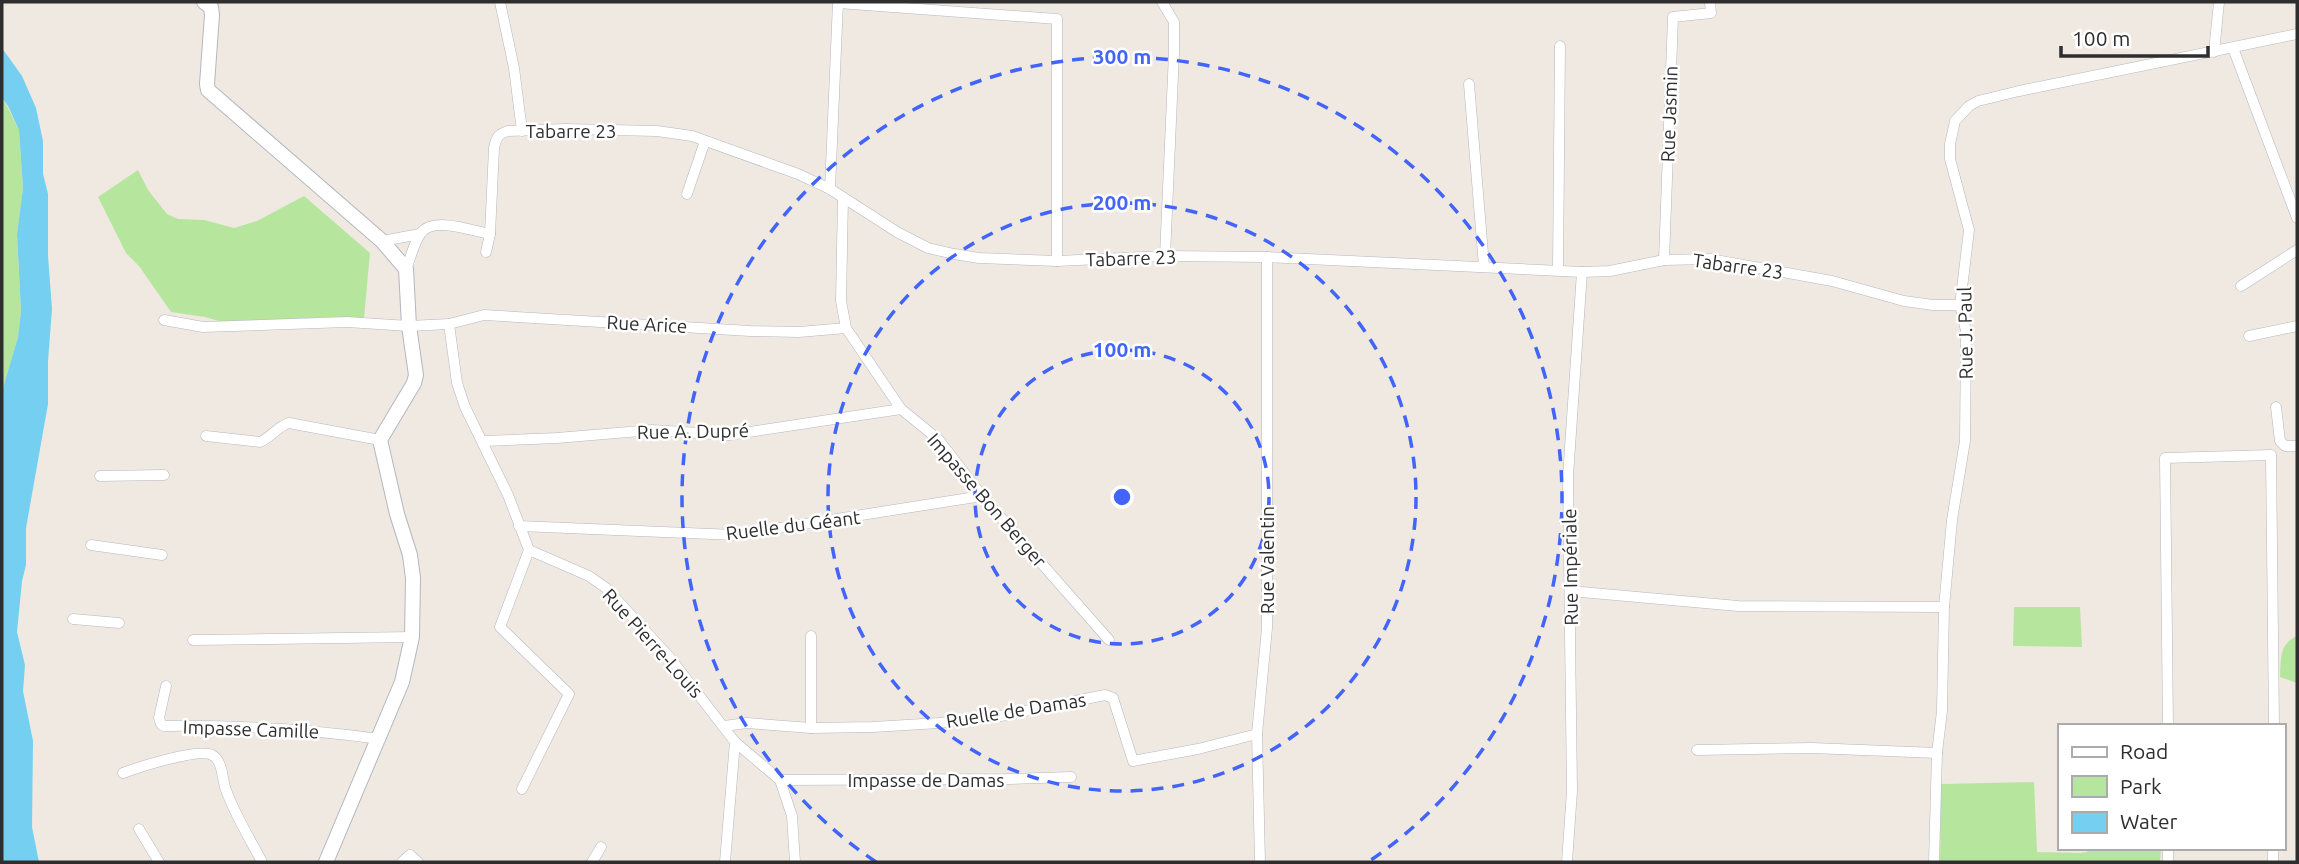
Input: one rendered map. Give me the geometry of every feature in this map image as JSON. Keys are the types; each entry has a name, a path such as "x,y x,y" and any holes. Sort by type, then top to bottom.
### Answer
{"street":[{"path":"204,2 211,7 212,15 208,90 382,241 406,269"},
{"path":"500,2 514,68 522,131"},
{"path":"830,189 838,2 1057,19 1057,261"},
{"path":"1162,2 1174,22 1165,256"},
{"name":"Rue Jasmin","path":"1664,260 1672,17 1711,13 1710,2"},
{"path":"2214,52 2219,2"},
{"name":"Rue J. Paul","path":"1934,862 1944,607 1952,520 1965,441 1966,331 1960,305 1969,230 1950,159 1955,121 1962,112 1978,101 2297,34"},
{"path":"1558,269 1560,46"},
{"path":"2233,48 2297,218"},
{"path":"1469,84 1484,266"},
{"name":"Tabarre 23","path":"490,234 496,138 501,133 565,129 657,131 692,136 798,174 830,189 897,232 928,248 979,258 1057,261 1165,256 1267,257 1582,272 1610,271 1664,260 1710,259 1832,281 1904,302 1960,305"},
{"path":"687,194 705,141"},
{"name":"Impasse Bon Berger","path":"843,198 841,301 846,328 901,409 939,440 982,496 1109,640"},
{"path":"382,241 420,234 433,225 442,224 490,234 486,251"},
{"path":"326,862 402,682 412,637 414,579 380,440 415,379 406,269 420,234"},
{"path":"2241,286 2297,250"},
{"name":"Rue Valentin","path":"1260,862 1257,734 1267,628 1267,257"},
{"name":"Rue Impériale","path":"1567,862 1572,791 1568,476 1582,272"},
{"name":"Rue Arice","path":"449,324 484,315 750,331 799,332 846,328"},
{"path":"164,320 203,327 347,322 409,326 449,324 457,383 508,495 528,550 500,627 569,694 522,789"},
{"path":"2249,337 2297,326"},
{"path":"2276,408 2280,441 2285,446 2297,446"},
{"name":"Rue A. Dupré","path":"484,441 557,439 652,430 729,435 901,409"},
{"path":"206,436 260,442 267,439 276,428 289,423 380,440"},
{"path":"2168,724 2165,458 2270,455 2274,724"},
{"path":"100,476 163,475"},
{"name":"Ruelle du Géant","path":"519,526 735,535 982,496"},
{"path":"91,545 162,555"},
{"name":"Rue Pierre-Louis","path":"528,550 589,576 606,588 671,659 735,742 780,780"},
{"path":"1570,591 1738,606 1944,607"},
{"path":"72,619 119,624"},
{"path":"811,636 811,728"},
{"path":"194,640 412,637"},
{"name":"Impasse Camille","path":"166,686 159,718 164,726 241,725 380,739"},
{"name":"Ruelle de Damas","path":"724,726 747,723 811,728 873,727 1000,716 1105,695 1113,698 1133,761 1198,749 1257,734"},
{"path":"725,862 735,742"},
{"path":"1697,750 1812,748 1937,753"},
{"path":"123,773 184,756 213,755 221,769 230,800 262,862"},
{"name":"Impasse de Damas","path":"780,780 1072,776"},
{"path":"780,780 792,816 795,862"},
{"path":"139,829 159,862"},
{"path":"592,862 601,847"},
{"path":"402,862 410,855 418,862"}],"green space":[{"path":"2,98 19,130 23,188 17,234 21,311 18,337 3,388 2,421"},
{"path":"138,170 148,190 167,214 178,219 204,220 234,228 257,221 304,196 370,253 364,318 222,322 171,312 139,266 126,253 98,197"},
{"path":"2014,607 2080,607 2082,647 2013,646"},
{"path":"2297,636 2297,683 2280,677 2284,648"},
{"path":"2034,782 2037,852 2161,850 2160,862 1940,862 1941,784"}],"water":[{"path":"2,48 22,76 36,108 43,141 43,174 48,194 48,256 52,309 48,404 26,528 26,565 17,632 25,665 23,691 33,741 32,827 39,862 2,862 2,405 3,388 18,337 21,311 17,234 23,188 19,130 2,98"}]}
